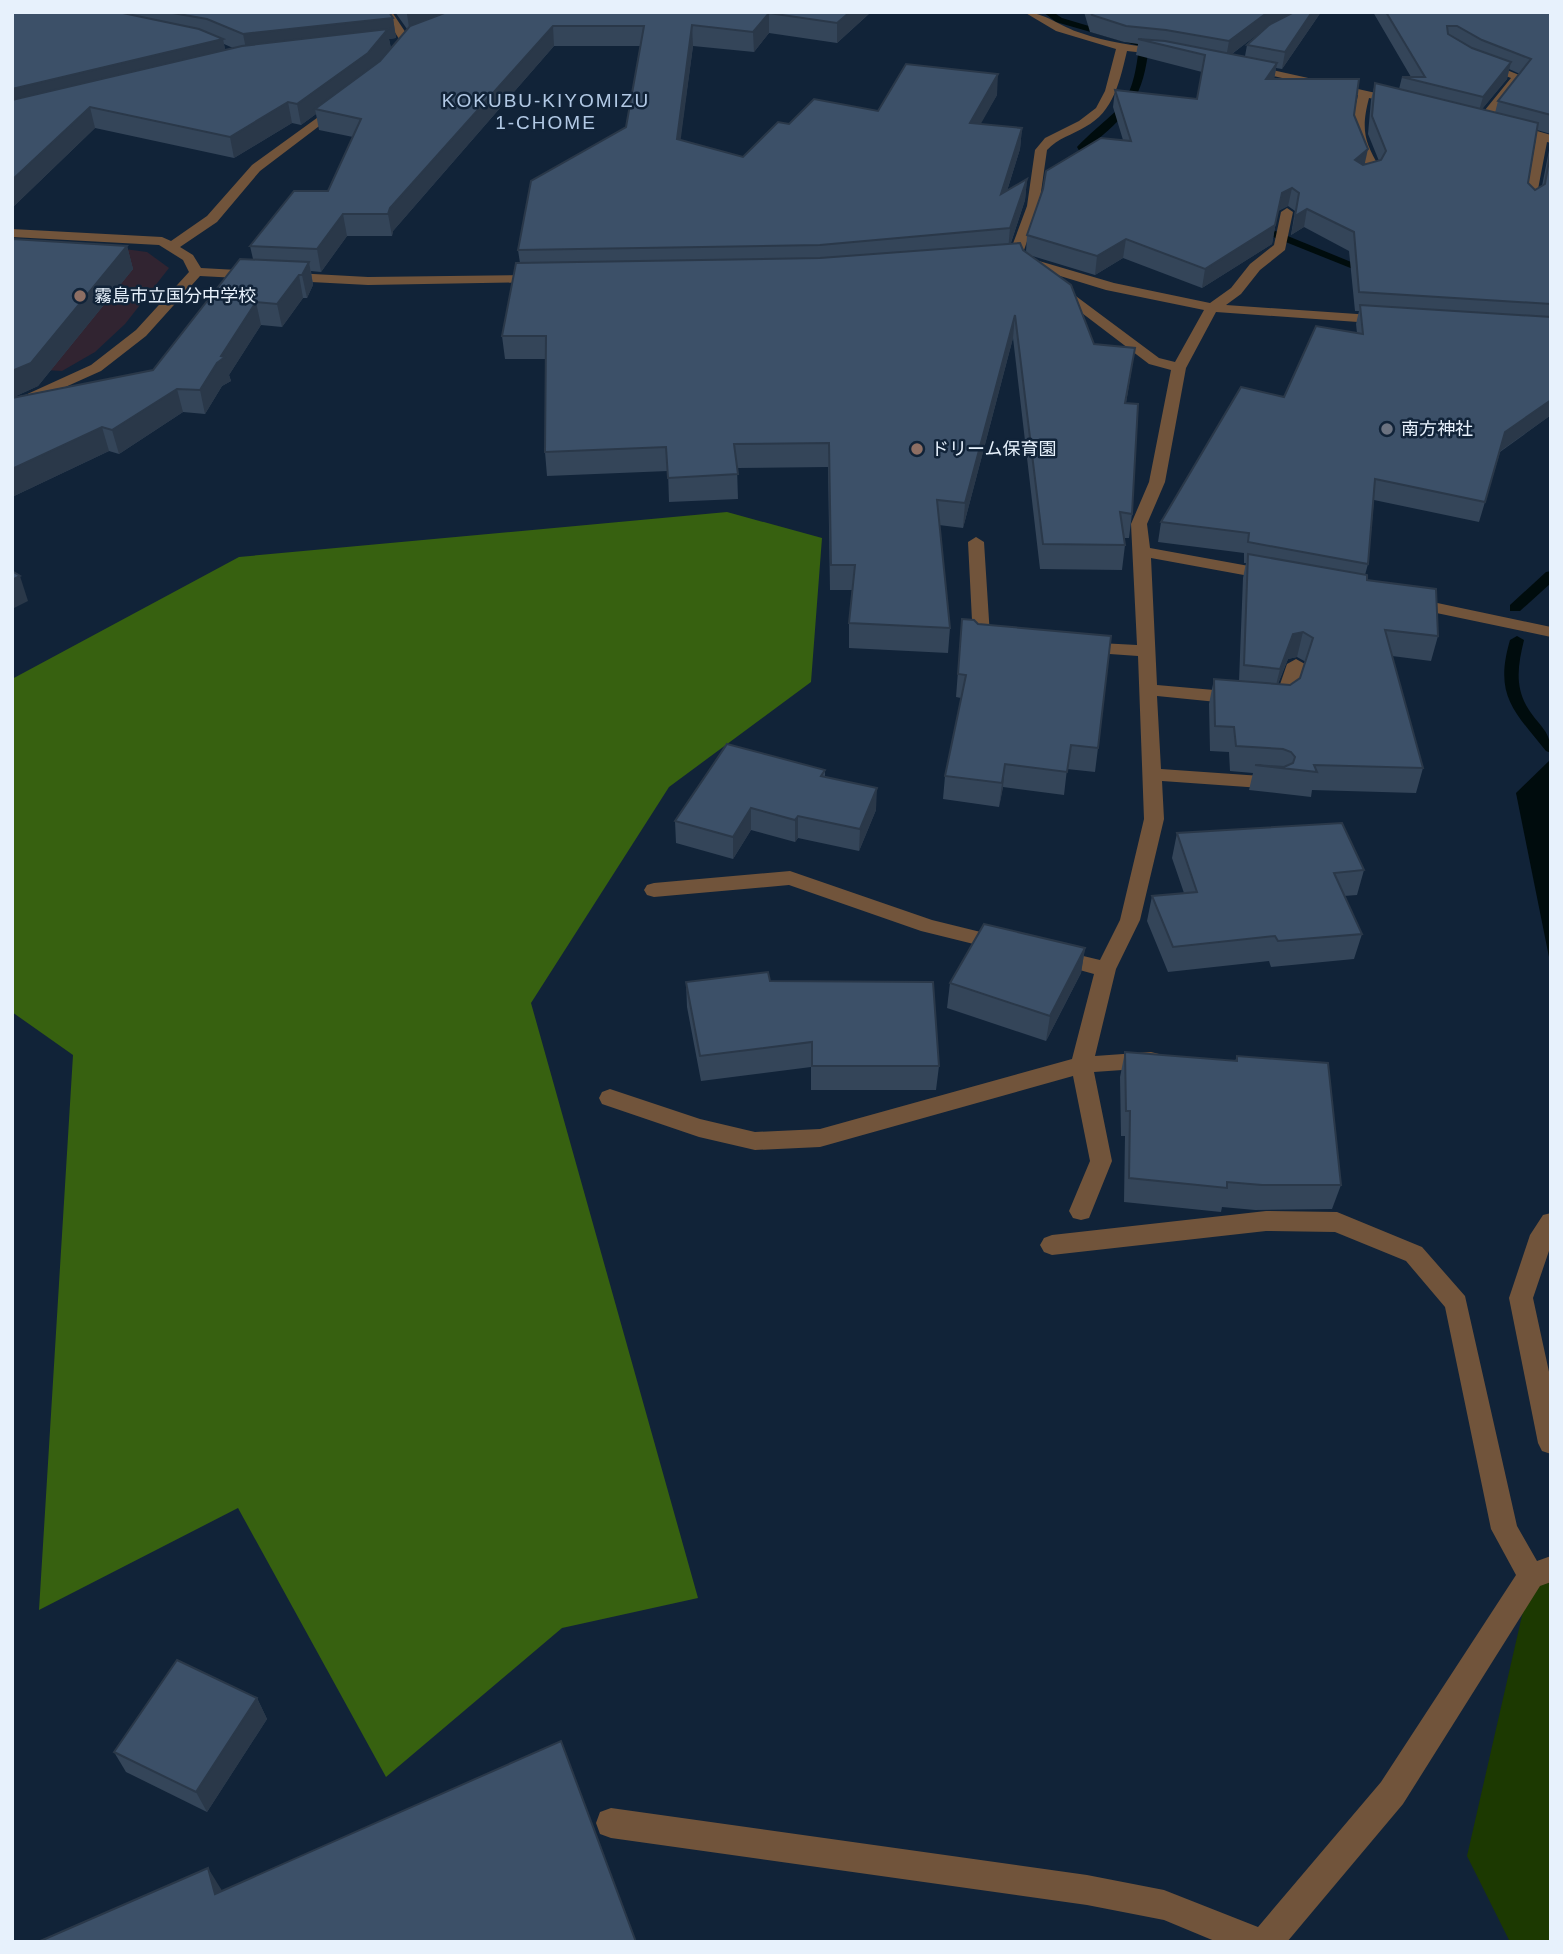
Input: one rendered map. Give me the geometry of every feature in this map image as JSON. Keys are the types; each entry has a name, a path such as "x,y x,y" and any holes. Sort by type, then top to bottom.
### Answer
{"street":[{"path":"387,12 412,40"},
{"path":"1029,12 1048,25 1122,48 1177,55"},
{"path":"382,45 412,40"},
{"path":"384,68 412,40"},
{"path":"1008,258 1033,206 1041,150 1046,142 1086,123 1109,99 1122,48"},
{"path":"1473,61 1518,77 1482,121"},
{"path":"1241,67 1415,105"},
{"path":"1360,177 1372,173 1374,168 1360,145 1356,129 1364,93"},
{"path":"173,246 212,219 256,168 346,101"},
{"path":"1466,117 1546,138 1531,202"},
{"path":"1081,1211 1101,1161 1082,1065 1106,969 1130,920 1154,819 1139,524 1157,482 1179,368 1212,308 1236,291 1282,240 1287,212"},
{"path":"12,233 162,241 188,258 196,272"},
{"path":"1008,258 1111,287 1212,308 1404,321"},
{"path":"1008,258 1154,361 1179,368"},
{"path":"196,272 368,281 559,279"},
{"path":"12,407 96,368 141,333 196,272"},
{"path":"976,542 982,640 1010,642"},
{"path":"1142,552 1290,579"},
{"path":"1396,599 1551,632"},
{"path":"1064,646 1146,651"},
{"path":"1149,690 1283,702 1296,664"},
{"path":"1152,774 1276,783"},
{"path":"654,890 790,878 928,926 1106,969"},
{"path":"610,1098 699,1128 755,1141 821,1138 1082,1065 1177,1060"},
{"path":"1052,1245 1266,1221 1337,1222 1414,1254 1456,1303 1504,1530 1541,1573 1392,1793 1266,1942"},
{"path":"1551,1222 1542,1234 1521,1298 1551,1443"},
{"path":"611,1823 1100,1893 1164,1905 1257,1942"}],"shaded area":[{"name":"霧島市立国分中学校","path":"12,241 102,246 147,252 169,268 125,324 95,352 62,371 12,368"},
{"path":"1551,759 1551,967 1516,793"}],"green space":[{"path":"727,512 822,538 811,682 669,787 531,1003 698,1598 562,1628 386,1777 238,1508 39,1610 73,1055 12,1012 12,679 239,557"},
{"path":"1531,1576 1551,1577 1551,1942 1510,1942 1467,1856"}],"building":[{"path":"12,12 118,12 199,29 223,39 12,89"},
{"path":"167,12 389,12 393,18 243,34 207,19"},
{"path":"447,12 850,12 837,23 769,13 753,32 692,25 677,139 743,157 778,122 789,124 814,99 878,111 906,64 998,74 970,123 1022,128 1001,194 1027,179 1010,228 820,245 518,250 531,181 626,127 644,26 553,26 390,208 388,214 343,214 317,249 250,246 294,191 328,191 361,119 315,109 380,61 410,26"},
{"path":"1091,12 1268,12 1229,41 1126,26 1092,15"},
{"path":"1294,12 1312,12 1285,52 1247,45 1269,25"},
{"path":"1386,12 1551,12 1551,115 1498,101 1531,59 1482,40 1457,26 1447,26 1448,34 1472,48 1511,62 1483,97 1402,77 1425,77"},
{"path":"388,29 368,53 297,104 288,102 230,137 90,107 12,180 12,100 242,46"},
{"path":"1138,39 1165,41 1277,63 1266,79 1359,79 1354,115 1368,149 1355,160 1363,165 1381,160 1386,151 1372,116 1375,83 1538,123 1528,183 1535,190 1545,184 1551,149 1551,304 1359,292 1354,232 1307,209 1295,216 1299,193 1292,188 1282,193 1275,225 1205,269 1126,239 1097,256 1027,235 1043,189 1046,171 1101,138 1131,141 1115,90 1197,99 1205,55"},
{"path":"12,239 127,246 31,363 12,371"},
{"path":"1020,243 1023,250 1071,285 1094,344 1135,348 1125,403 1138,404 1132,514 1120,512 1125,545 1043,544 1015,315 965,503 937,500 950,628 849,623 855,565 831,565 829,443 734,444 738,474 668,478 666,447 545,452 546,336 502,336 516,263 820,258"},
{"path":"240,259 309,262 302,275 299,275 277,304 256,302 221,356 225,357 217,363 200,390 177,389 112,430 102,427 12,469 12,398 153,370"},
{"path":"1360,305 1551,317 1551,400 1505,432 1485,502 1375,479 1368,564 1248,542 1249,533 1161,522 1241,387 1284,397 1316,326 1363,334"},
{"path":"1248,554 1367,575 1367,580 1436,589 1438,636 1385,630 1423,768 1314,765 1317,772 1255,765 1284,767 1293,763 1295,757 1283,749 1236,746 1234,727 1215,726 1214,679 1290,685 1300,678 1313,638 1303,632 1293,634 1280,669 1244,665"},
{"path":"12,571 20,576 12,580"},
{"path":"962,619 974,620 978,624 1111,636 1098,748 1071,745 1067,772 1005,764 1002,783 945,776 966,675 958,674"},
{"path":"727,744 825,770 821,776 877,788 860,829 798,816 795,820 751,808 733,837 675,821"},
{"path":"1342,823 1364,870 1334,873 1362,934 1278,941 1275,936 1173,947 1152,896 1197,892 1177,833"},
{"path":"984,924 1085,948 1050,1016 950,983"},
{"path":"768,972 770,981 933,982 939,1066 812,1066 812,1042 700,1056 686,982"},
{"path":"1125,1052 1237,1061 1237,1056 1328,1063 1341,1185 1227,1182 1227,1188 1129,1178 1130,1111 1126,1111"},
{"path":"177,1660 257,1698 196,1792 114,1752"},
{"path":"561,1741 636,1942 38,1942 208,1868 215,1894"}],"waterway":[{"path":"1047,12 1059,20 1144,44 1139,80 1128,104 1120,115 1082,147 1089,159 1100,164"},
{"path":"1252,225 1372,273"},
{"path":"1515,608 1551,575"},
{"path":"1517,640 1512,658 1511,687 1521,710 1551,748"}],"place":[{"name":"霧島市立国分中学校","path":"80,296"},
{"name":"南方神社","path":"1387,429"},
{"name":"ドリーム保育園","path":"917,449"}],"district":[{"name":"KOKUBU-KIYOMIZU 1-CHOME","path":"546,111"}]}
